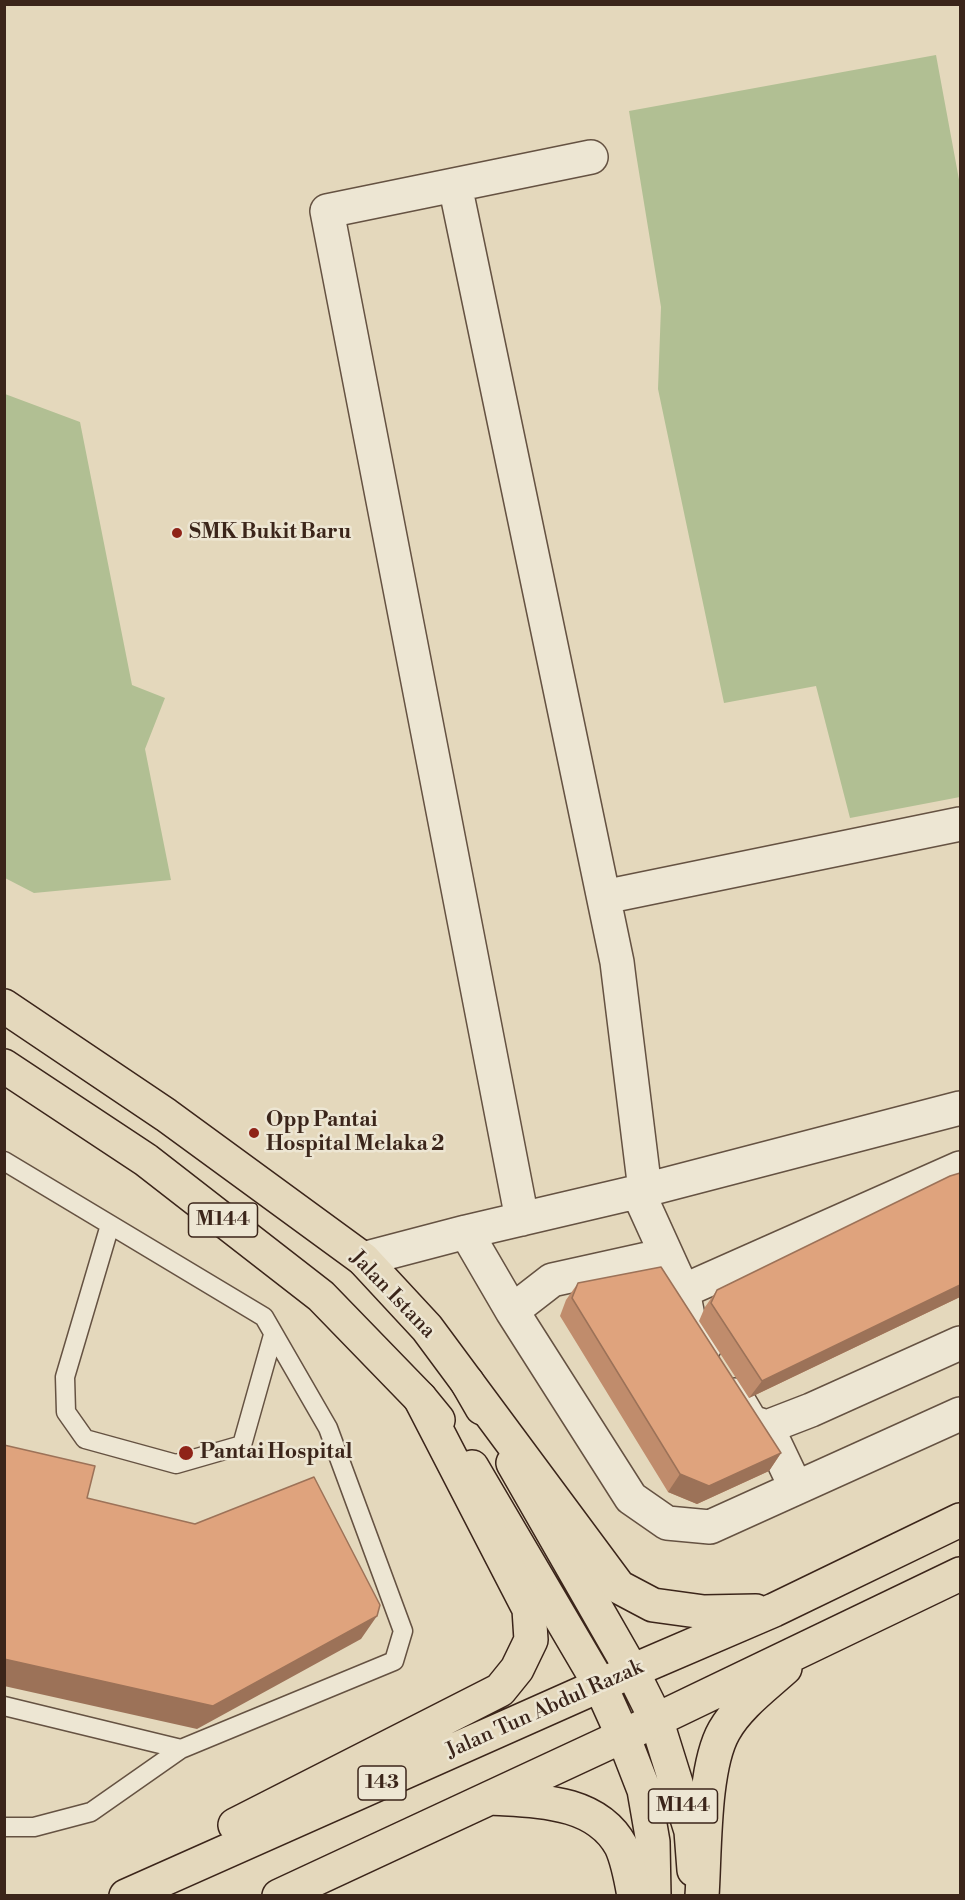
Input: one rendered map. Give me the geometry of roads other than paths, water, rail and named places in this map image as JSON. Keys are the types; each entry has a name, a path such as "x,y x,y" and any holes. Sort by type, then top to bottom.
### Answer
{"main road":[{"name":"Jalan Istana","path":"4,1006 166,1115 363,1259 427,1328 467,1382 632,1671"},
{"name":"M144","path":"4,1066 146,1160 321,1296 420,1398 462,1450 600,1685 623,1736 644,1790 653,1842 654,1896"},
{"path":"467,1382 619,1587 653,1605 704,1612 774,1610"},
{"path":"128,1894 197,1845 500,1689 518,1669 531,1640 529,1609 420,1398"},
{"name":"Jalan Tun Abdul Razak","path":"128,1894 774,1610 960,1520"},
{"path":"279,1896 623,1736 960,1574"},
{"path":"702,1896 707,1800 715,1754 724,1731 741,1709 808,1646"},
{"name":"M144","path":"632,1671 656,1719 691,1831 696,1896"},
{"path":"488,1798 551,1802 593,1817 608,1828 621,1846 631,1876 634,1896"}],"street":[{"path":"522,1219 327,211 591,157"},
{"path":"455,185 617,963 641,1191 665,1256 683,1291 689,1321 751,1422 767,1427 811,1410 960,1343"},
{"path":"604,897 960,824"},
{"path":"363,1259 641,1191 960,1108"},
{"path":"683,1291 960,1168"},
{"path":"466,1232 512,1311 631,1498 667,1523 710,1527 960,1414"},
{"path":"512,1311 552,1280 665,1256"},
{"path":"767,1427 796,1488"}],"lane":[{"path":"4,1161 264,1317 328,1428 403,1631 394,1661 182,1749 91,1812 34,1827 4,1827"},
{"path":"110,1225 65,1377 66,1412 85,1439 176,1464 242,1445 273,1335"},
{"path":"4,1706 182,1749"}],"place":[{"name":"SMK Bukit Baru","path":"177,533"},
{"name":"Opp Pantai Hospital Melaka 2","path":"254,1133"},
{"name":"Pantai Hospital","path":"186,1453"}]}
